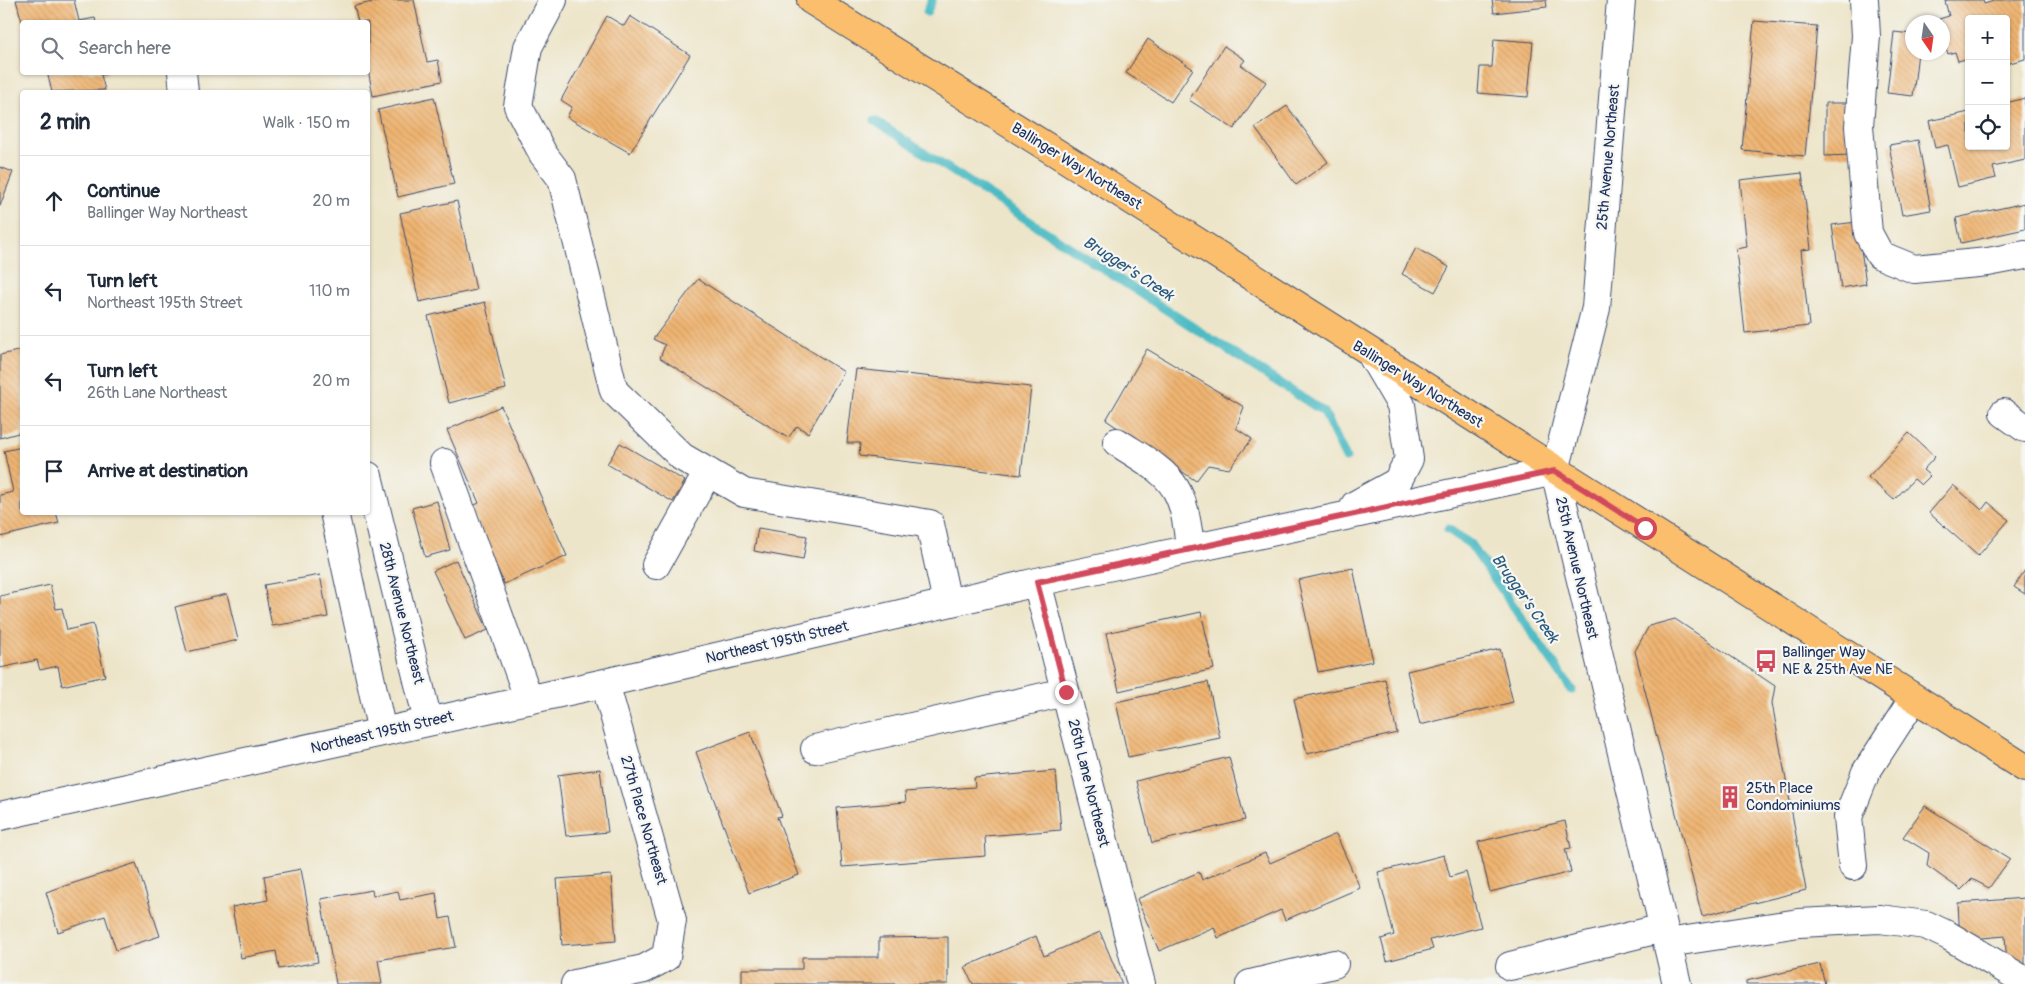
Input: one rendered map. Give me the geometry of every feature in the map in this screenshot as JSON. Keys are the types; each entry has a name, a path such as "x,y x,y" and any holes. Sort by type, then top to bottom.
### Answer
{"main road":[{"name":"Ballinger Way Northeast","path":"811,0 2025,768"}],"street":[{"path":"553,0 528,47 518,106 543,154 562,179 614,391 682,458 744,493 930,524 948,602"},
{"name":"25th Avenue Northeast","path":"1621,0 1596,308 1555,471 1677,984"},
{"path":"1864,0 1866,36 1859,126 1868,233 1880,255 1914,269 1988,262 2025,255"},
{"path":"182,75 184,90"},
{"path":"1329,519 1397,482 1409,459 1401,405 1370,354"},
{"path":"1117,442 1165,475 1175,488 1181,502 1191,549"},
{"path":"444,463 529,700"},
{"name":"Northeast 195th Street","path":"0,816 605,683 1037,582 1555,471"},
{"path":"656,564 708,472"},
{"name":"28th Avenue Northeast","path":"370,484 428,721"},
{"path":"335,515 382,732"},
{"name":"26th Lane Northeast","path":"1037,582 1141,984"},
{"name":"27th Place Northeast","path":"576,984 644,969 666,957 672,920 605,683"},
{"path":"815,749 1066,692"},
{"path":"1853,866 1848,818 1866,772 1914,698"},
{"path":"1510,966 1665,935 1880,918 1926,925 1949,936 2025,981"},
{"path":"1250,984 1334,964"}],"building":[{"path":"16,0 74,0 79,20 21,20"},
{"path":"382,0 414,0 427,62 438,60 442,81 373,96 369,75 370,20 358,20 354,6"},
{"path":"1492,0 1546,0 1547,7 1494,13"},
{"path":"1983,0 1984,4 1997,0 2025,0 2025,59 2010,63 2010,15 1965,15 1965,59 1958,61 1955,52 1950,53 1950,15 1945,1"},
{"path":"607,16 624,26 630,16 690,55 630,153 567,117 572,107 561,100"},
{"path":"1754,21 1817,26 1805,156 1742,150"},
{"path":"1894,32 1905,33 1905,60 1917,60 1913,96 1887,93"},
{"path":"1148,39 1193,69 1171,102 1126,73"},
{"path":"1494,39 1533,42 1528,97 1478,93 1480,67 1492,67"},
{"path":"1224,46 1245,60 1241,65 1266,82 1234,129 1189,100"},
{"path":"48,75 101,75 105,90 52,90"},
{"path":"434,97 454,184 398,197 378,110"},
{"path":"2025,98 2025,160 1993,167 1996,178 1958,187 1948,145 1935,148 1929,121 1965,113 1965,150 2010,150 2010,102"},
{"path":"1825,103 1851,103 1851,155 1825,156"},
{"path":"1287,106 1328,162 1296,185 1255,128"},
{"path":"1918,140 1931,210 1902,215 1889,145"},
{"path":"0,167 13,172 0,206"},
{"path":"1802,173 1811,249 1801,250 1809,326 1745,333 1736,249 1747,247 1740,180"},
{"path":"457,201 476,290 419,302 400,213"},
{"path":"2025,203 2025,229 1961,243 1956,218"},
{"path":"1857,222 1866,284 1841,288 1832,225"},
{"path":"1416,248 1449,267 1435,292 1402,274"},
{"path":"698,279 844,372 808,433 797,426 788,438 660,358 665,345 653,339"},
{"path":"485,302 506,389 449,403 428,316"},
{"path":"1147,349 1244,407 1236,428 1252,439 1229,469 1208,465 1196,481 1106,420"},
{"path":"20,350 20,433 0,438 0,355"},
{"path":"856,369 1031,387 1021,475 859,456 860,443 847,443"},
{"path":"501,406 567,556 504,584 471,507 479,503 447,430"},
{"path":"1909,433 1935,457 1923,470 1930,476 1921,485 1914,479 1894,500 1868,477"},
{"path":"620,443 685,481 673,502 607,464"},
{"path":"20,447 20,515 57,515 59,523 0,537 0,495 13,492 4,451"},
{"path":"1953,485 1982,510 1988,502 2009,520 1978,556 1929,513"},
{"path":"437,501 450,550 425,557 412,508"},
{"path":"758,528 807,536 803,560 754,551"},
{"path":"456,560 488,630 465,640 433,571"},
{"path":"1353,568 1373,661 1318,672 1298,580"},
{"path":"2025,570 2025,594 2014,587"},
{"path":"320,575 328,617 272,626 264,585"},
{"path":"50,585 56,609 62,608 67,630 93,624 105,676 62,686 58,666 40,670 37,660 0,668 0,596"},
{"path":"227,594 238,640 187,652 175,607"},
{"path":"1201,612 1214,669 1119,691 1106,633"},
{"name":"25th Place Condominiums","path":"1675,619 1775,686 1772,703 1806,890 1702,916 1635,651 1649,626"},
{"path":"1500,649 1513,702 1420,725 1407,671"},
{"path":"1385,679 1397,733 1307,754 1294,699"},
{"path":"1208,682 1220,738 1128,757 1116,702"},
{"path":"750,732 782,816 777,817 799,875 749,893 696,752"},
{"path":"1229,757 1245,820 1152,843 1136,781"},
{"path":"600,769 608,832 566,836 558,775"},
{"path":"1056,771 1061,830 985,836 986,856 842,867 837,808 906,802 905,792 975,787 974,778"},
{"path":"1925,806 2010,859 1989,888 1972,879 1961,890 1927,866 1929,853 1903,837"},
{"path":"1565,821 1571,848 1565,849 1571,872 1490,892 1478,842"},
{"path":"1336,834 1360,888 1285,920 1281,910 1218,938 1214,927 1159,951 1137,899 1199,872 1202,880 1265,853 1270,863"},
{"path":"1444,855 1450,877 1466,872 1481,927 1430,940 1433,949 1387,961 1381,939 1394,935 1378,872"},
{"path":"136,863 160,936 116,950 105,916 58,932 46,892"},
{"path":"301,869 318,962 279,969 276,951 241,958 232,907 268,900 264,876"},
{"path":"611,875 616,941 562,945 557,879"},
{"path":"372,890 373,896 398,891 400,900 436,893 440,919 450,917 456,947 378,960 382,984 336,984 321,899"},
{"path":"2025,898 2025,964 2007,965 2005,936 1960,940 1958,903"},
{"path":"1100,932 1122,984 973,984 965,967 1036,936 1044,956"},
{"path":"948,937 948,984 742,984 742,969 802,969 802,957 879,957 879,938"},
{"path":"1820,964 1825,984 1746,984 1746,981"}],"waterway":[{"name":"Brugger's Creek","path":"927,12 932,0"},
{"name":"Brugger's Creek","path":"875,121 1324,412 1346,458"},
{"name":"Brugger's Creek","path":"1448,529 1470,544 1572,690"}],"place":[{"name":"Ballinger Way NE & 25th Ave NE","path":"1766,661"},
{"name":"25th Place Condominiums","path":"1730,797"}],"route":[{"path":"1066,692 1037,582 1555,471 1645,528"}]}
